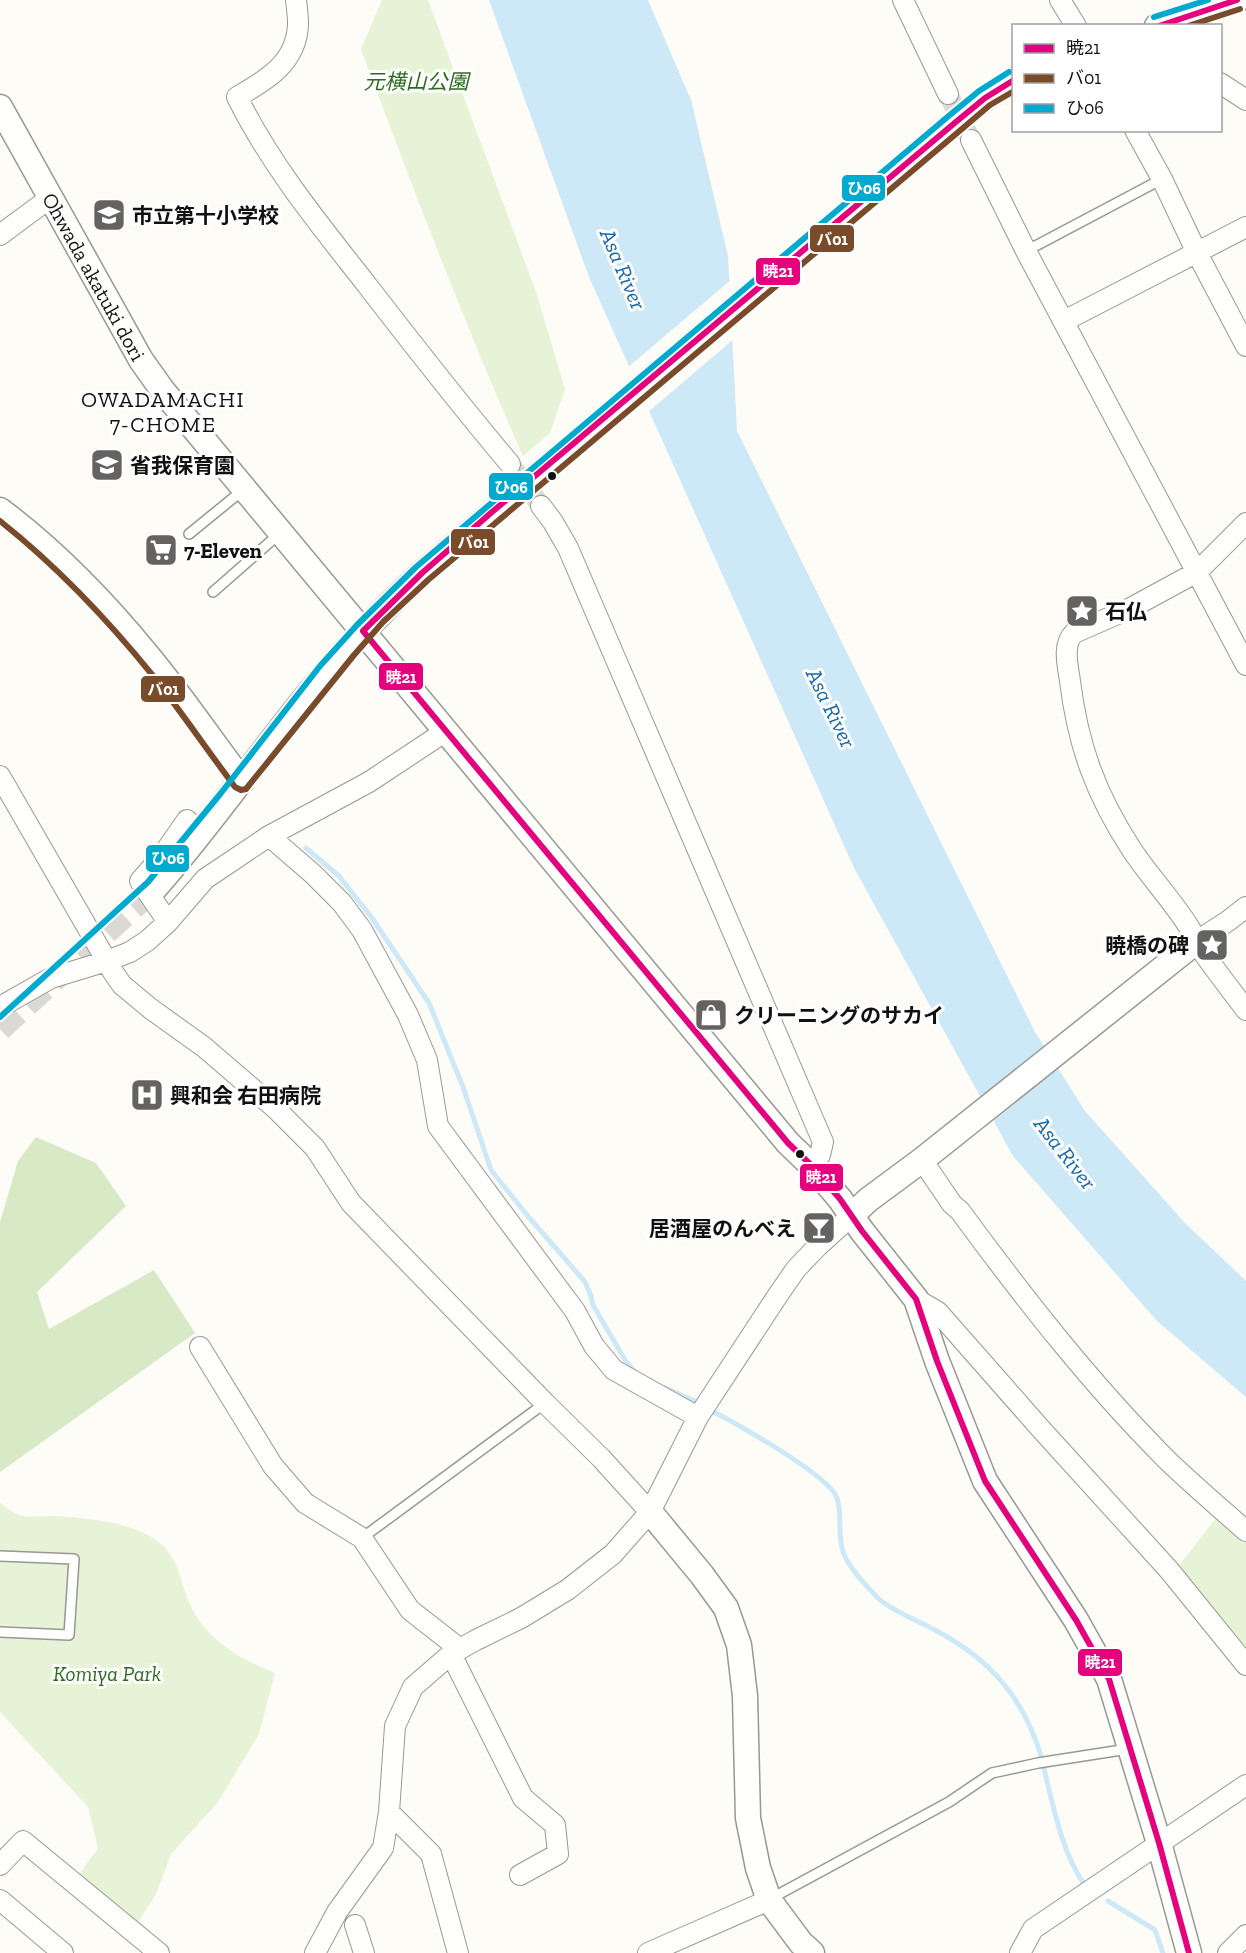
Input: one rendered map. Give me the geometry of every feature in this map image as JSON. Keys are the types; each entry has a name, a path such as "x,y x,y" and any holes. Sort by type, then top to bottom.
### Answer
{"street":[{"path":"296,0 298,24 285,61 276,73 237,97 288,184 470,418 510,464"},
{"path":"903,0 948,94"},
{"path":"1060,0 1075,24"},
{"path":"1163,24 1237,0"},
{"path":"155,888 242,781 305,698 363,631 422,573 985,98 1012,81"},
{"path":"1222,84 1246,100"},
{"name":"Ohwada akatuki dori","path":"0,107 141,360 163,391 788,1143 810,1164 916,1299 985,1481 1076,1620 1109,1679 1159,1843 1189,1953"},
{"path":"1136,132 1246,346"},
{"path":"971,140 1026,251 1246,665"},
{"path":"0,234 50,198"},
{"path":"1064,321 1246,227"},
{"path":"542,506 568,548 823,1142 820,1155 810,1164"},
{"path":"0,510 75,575 111,612 150,657 242,781"},
{"path":"1191,945 1190,928 1132,851 1093,781 1081,744 1070,684 1067,652 1069,639 1074,633 1129,609 1197,572 1246,524"},
{"path":"0,1007 51,978 130,952 147,941 168,922 205,879 269,836 369,782 446,731"},
{"path":"0,776 122,985 204,1047 276,1109 315,1148 351,1203 545,1403 602,1458 650,1512 726,1608 739,1645 745,1696 748,1818 758,1868 769,1900 801,1943 812,1953"},
{"path":"168,922 140,881 162,856 187,820"},
{"path":"269,836 342,903 362,930 408,1015 427,1060 438,1126 575,1311 594,1346 614,1370 698,1417"},
{"path":"315,1953 337,1912 383,1848 389,1812 395,1726 413,1687 456,1652 567,1590 613,1554 650,1512 698,1417 796,1269 818,1246 868,1200 928,1155 1191,945 1246,907"},
{"path":"1191,945 1201,950 1246,1010"},
{"path":"928,1155 952,1204 960,1211 1040,1317 1095,1383 1166,1459 1246,1532"},
{"path":"916,1299 938,1312 1169,1570 1246,1665"},
{"path":"200,1347 279,1473 305,1503 362,1538 410,1610 456,1652 523,1798 555,1825 558,1854 520,1875"},
{"path":"1020,1953 1033,1929 1246,1785"},
{"path":"389,1812 431,1854 458,1953"},
{"path":"0,1865 22,1841 159,1953"},
{"path":"0,1900 63,1953"},
{"path":"648,1953 769,1900"},
{"path":"355,1925 364,1953"}],"lane":[{"path":"1026,251 1162,179"},
{"path":"189,534 245,489"},
{"path":"213,592 281,532"},
{"path":"362,1538 545,1403"},
{"path":"0,1556 74,1559 69,1635 0,1632"},
{"path":"769,1900 949,1802 992,1773 1130,1748"}],"green space":[{"name":"元横山公園","path":"382,0 428,0 536,292 565,389 550,433 523,456 439,254 361,49"},
{"path":"36,1137 96,1163 126,1206 37,1292 49,1329 154,1270 195,1333 0,1472 0,1222 18,1161"},
{"name":"Komiya Park","path":"0,1503 20,1515 90,1519 114,1523 146,1534 167,1550 178,1570 189,1603 211,1634 241,1657 275,1673 259,1734 218,1802 171,1854 156,1894 137,1924 78,1876 98,1848 88,1807 0,1712"},
{"path":"1219,1514 1246,1537 1246,1656 1174,1572"}],"water":[{"name":"Asa River","path":"489,0 648,0 691,100 728,256 737,431 1035,1032 1085,1111 1184,1222 1246,1281 1246,1397 1157,1321 1013,1156 854,868 589,277"}],"pier":[{"path":"732,279 735,338 647,413 627,368"}],"waterway":[{"path":"306,848 339,876 372,918 429,1003 463,1087 491,1170 585,1282 593,1305 625,1360 636,1373"},
{"path":"665,1388 697,1402"},
{"path":"714,1412 782,1451 831,1488 837,1498 842,1548 858,1575 884,1603 955,1641 988,1667 1002,1682 1025,1716 1041,1756"},
{"path":"1044,1769 1064,1843 1084,1884"},
{"path":"1108,1901 1155,1930 1163,1953"}],"tunnel":[{"path":"948,94 971,140"},
{"path":"510,464 541,506"},
{"path":"0,1029 155,888"}],"transit line":[{"name":"ひ06","path":"1154,17 1208,0"},
{"name":"暁21","path":"1165,24 1237,0"},
{"name":"バ01","path":"1194,24 1240,9"},
{"name":"ひ06","path":"0,1017 148,882 320,666 357,625 416,567 951,114 979,91 1009,72"},
{"name":"暁21","path":"1012,81 985,98 957,121 492,512 422,573 363,631 788,1143 810,1164 840,1199 862,1231 916,1299 937,1361 985,1481 1076,1620 1109,1679 1159,1843 1189,1953"},
{"name":"バ01","path":"0,521 62,576 119,635 175,704 235,787 241,790 246,789 354,655 383,622 428,580 990,105 1012,92"}],"place":[{"name":"市立第十小学校","path":"109,215"},
{"name":"省我保育園","path":"107,465"},
{"name":"7-Eleven","path":"161,550"},
{"name":"石仏","path":"1082,611"},
{"name":"暁橋の碑","path":"1212,945"},
{"name":"クリーニングのサカイ","path":"711,1015"},
{"name":"興和会 右田病院","path":"147,1095"},
{"name":"居酒屋のんべえ","path":"819,1228"}],"district":[{"name":"OWADAMACHI 7-CHOME","path":"163,412"}]}
